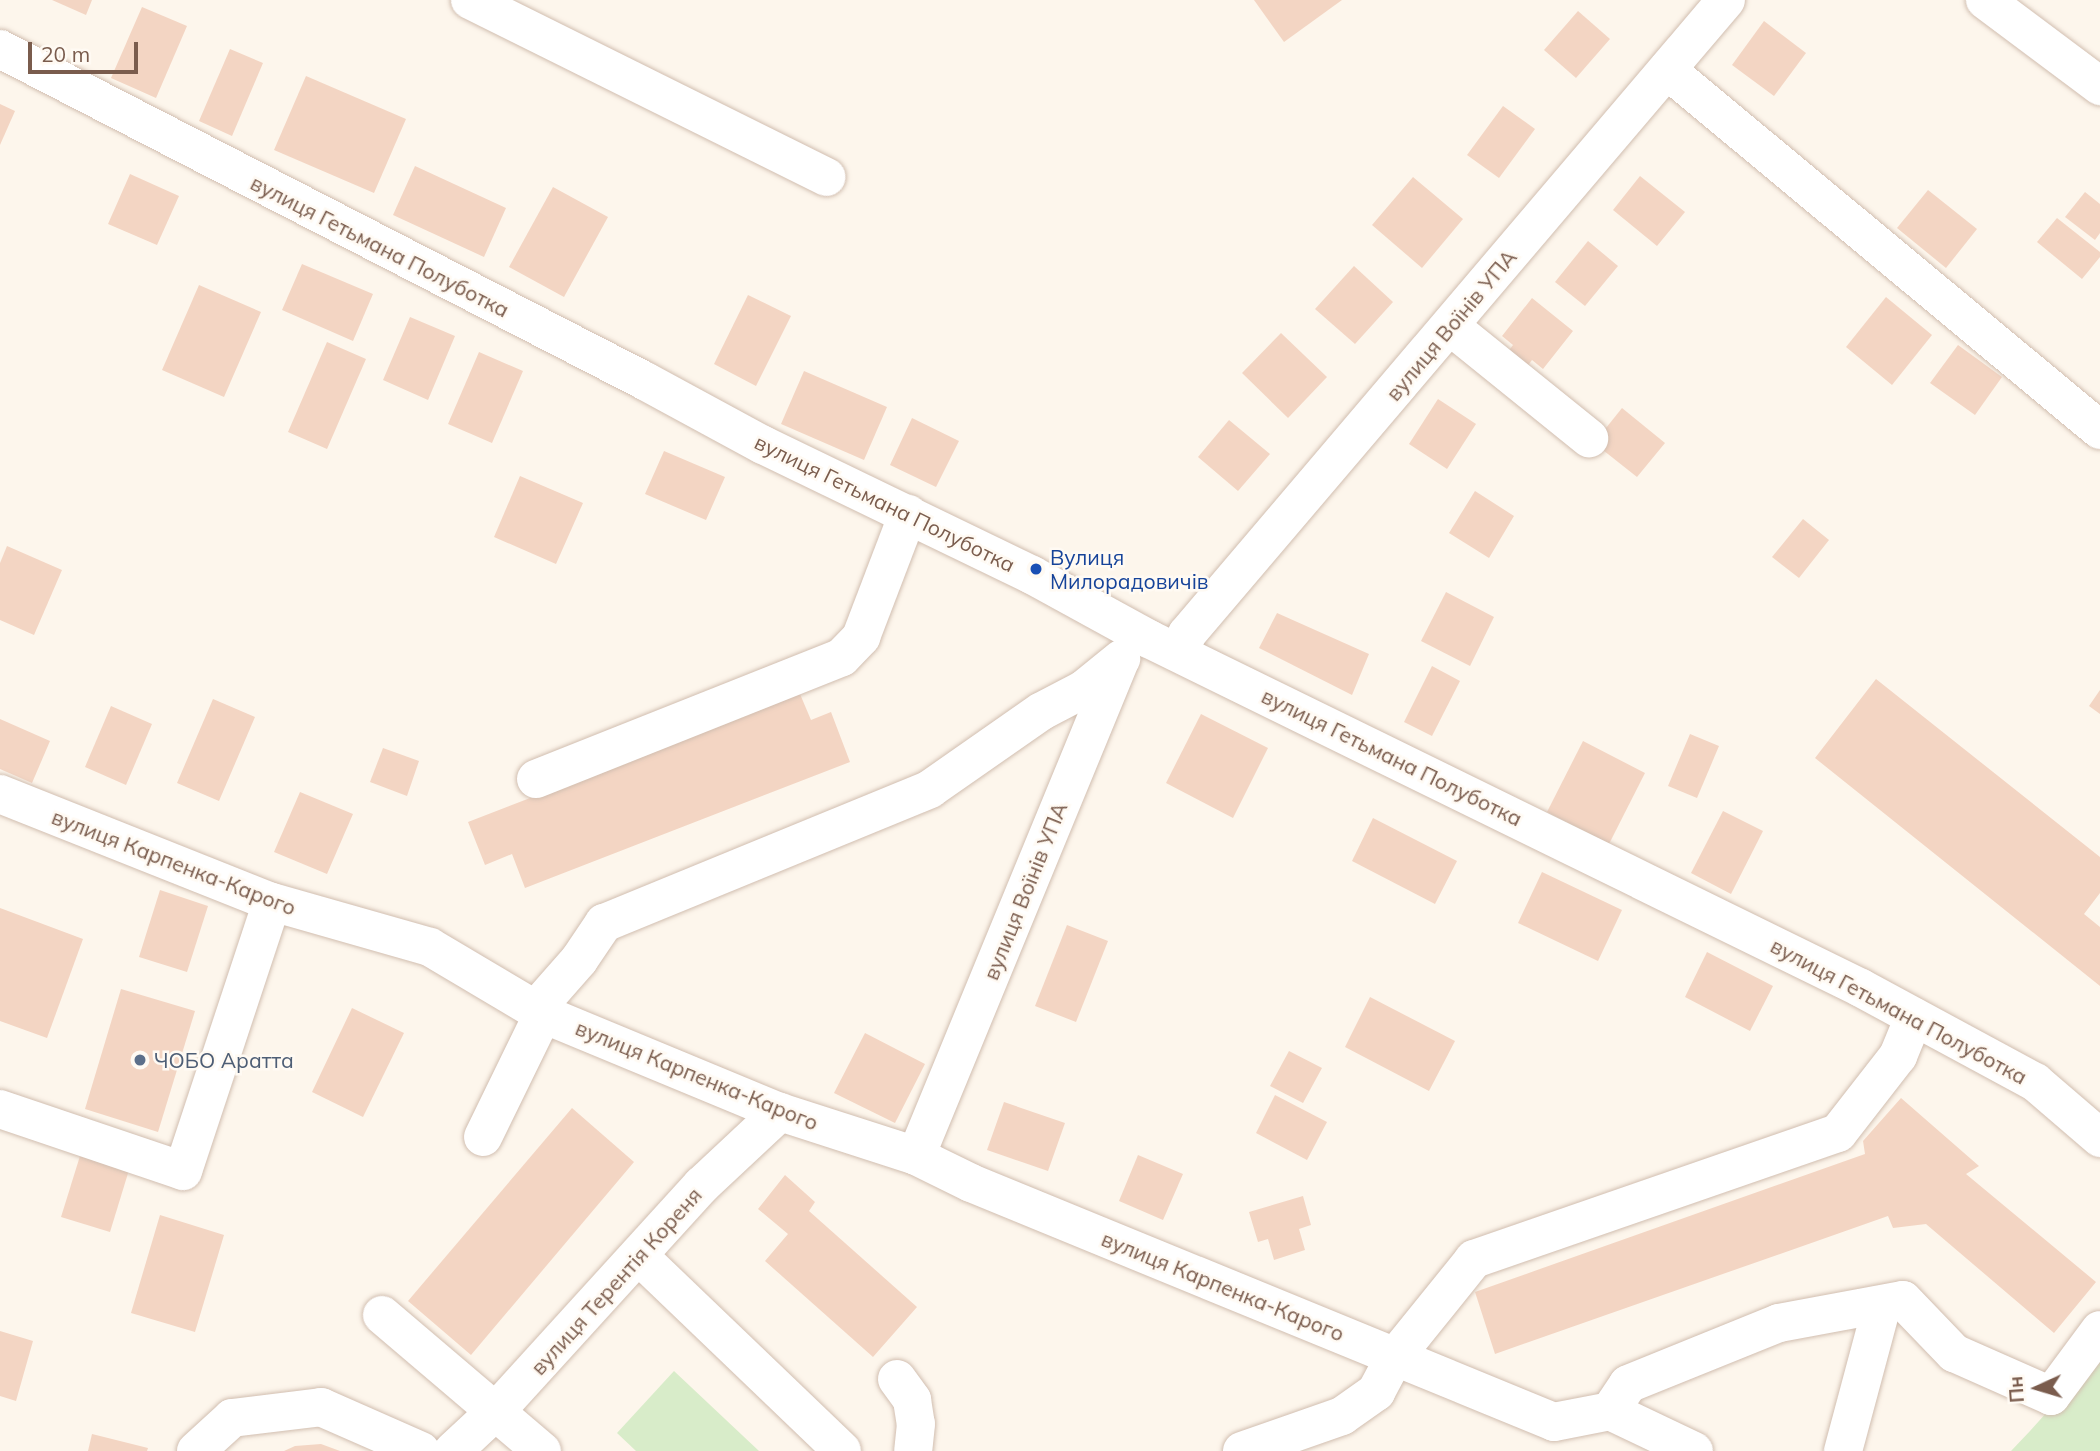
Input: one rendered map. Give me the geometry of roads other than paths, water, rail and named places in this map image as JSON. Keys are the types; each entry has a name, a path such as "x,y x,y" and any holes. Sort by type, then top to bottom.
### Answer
{"street":[{"path":"470,0 827,177"},
{"name":"вулиця Воїнів УПА","path":"916,1156 1150,650 1187,634 1726,0"},
{"path":"1985,0 2100,86"},
{"name":"вулиця Гетьмана Полуботка","path":"0,49 645,381 763,445 1032,575 1150,650 1861,988 2035,1082 2100,1138"},
{"path":"1667,70 2100,430"},
{"path":"1450,326 1589,438"},
{"path":"536,779 842,657 861,637 908,514"},
{"path":"482,1137 539,1012 604,923 930,789 1042,711 1150,650"},
{"name":"вулиця Карпенка-Карого","path":"0,794 272,902 430,947 539,1012 780,1112 916,1156 971,1183 1554,1422 1622,1428"},
{"path":"0,1109 183,1171 272,902"},
{"path":"1242,1451 1342,1416 1376,1392 1395,1357 1474,1259 1838,1133 1898,1056 1914,1017"},
{"name":"вулиця Терентія Кореня","path":"453,1451 497,1410 702,1185 780,1112"},
{"path":"639,1256 842,1451"},
{"path":"1695,1451 1622,1428 1628,1384 1767,1328 1903,1300 1954,1353 2051,1396 2100,1330"},
{"path":"1843,1451 1882,1305"},
{"path":"382,1315 542,1451"},
{"path":"897,1379 912,1400 916,1424 913,1451"},
{"path":"196,1451 232,1418 321,1406 421,1451"}],"place":[{"name":"Вулиця Милорадовичів","path":"1036,569"},
{"name":"ЧОБО Аратта","path":"140,1060"}]}
